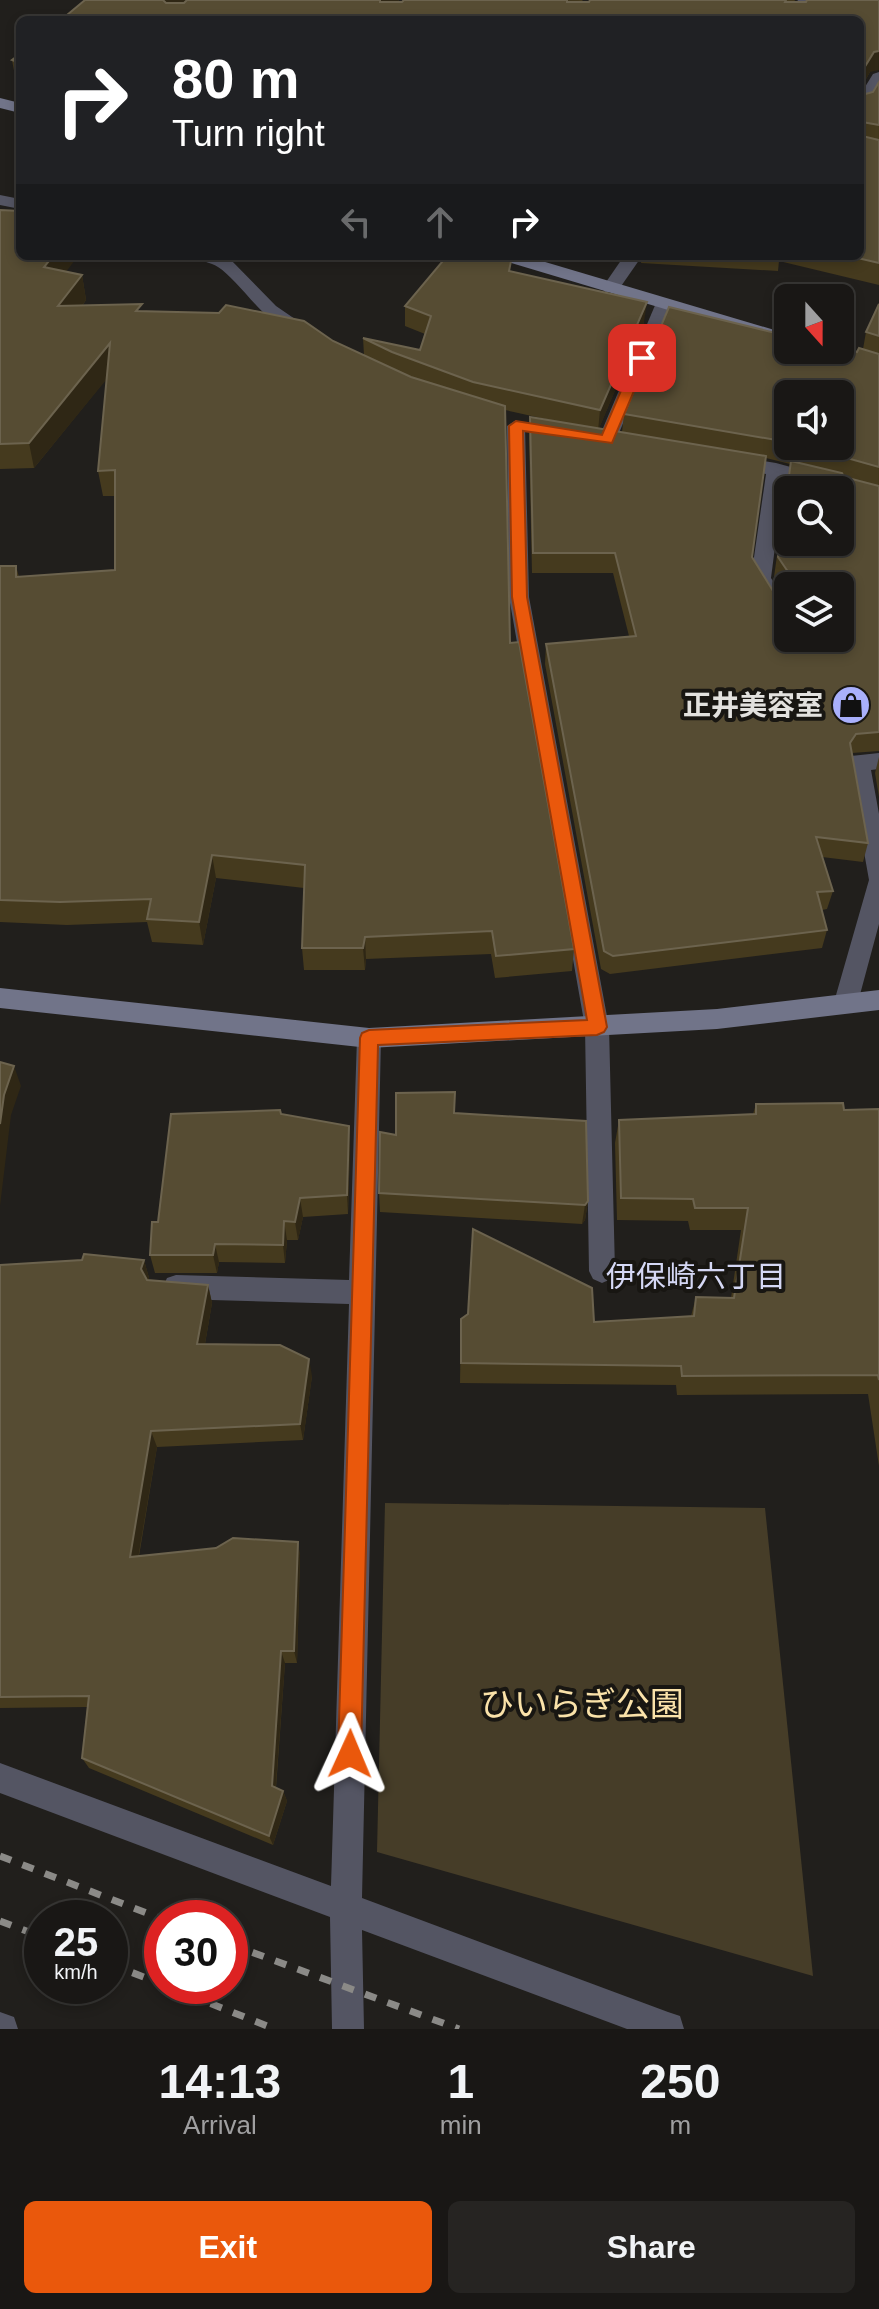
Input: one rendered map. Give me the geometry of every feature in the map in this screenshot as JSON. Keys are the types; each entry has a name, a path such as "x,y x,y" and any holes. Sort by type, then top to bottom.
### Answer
{"street":[{"path":"864,101 879,77"},
{"path":"215,260 224,263 270,310 318,343"},
{"path":"520,260 774,336"},
{"path":"611,288 630,260"},
{"path":"607,440 665,303"},
{"path":"516,425 519,597 597,1027 602,1271"},
{"path":"715,459 776,469 879,498"},
{"path":"774,598 761,578 776,469"},
{"path":"846,1002 879,880 859,762 879,761"},
{"path":"0,998 369,1038 717,1019 879,1000"},
{"path":"348,2029 346,1908 369,1038"},
{"path":"162,1286 362,1292"},
{"path":"0,1778 668,2029"}],"green space":[{"name":"ひいらぎ公園","path":"385,1503 765,1508 813,1976 377,1852"}],"building":[{"path":"85,0 184,3 187,0 879,0 879,51 874,52 864,68 864,16 66,16"},
{"path":"879,82 879,125 864,122 864,94 873,92"},
{"path":"864,136 879,140 879,263 864,260"},
{"path":"0,210 16,211 16,260 50,260 44,267 82,275 58,306 142,304 136,311 219,313 226,305 304,321 333,341 411,377 505,406 510,643 519,642 574,949 496,956 492,931 365,937 363,948 302,948 305,865 212,855 199,922 147,919 151,899 0,900 0,566 16,566 16,577 115,570 115,470 98,471 110,343 29,443 0,444"},
{"path":"444,260 511,260 509,271 647,302 600,410 473,382 363,338 420,350 431,316 405,306"},
{"path":"879,304 879,336 866,332"},
{"path":"669,307 774,333 774,364 854,364 854,351 859,348 879,354 879,467 854,460 854,380 774,380 774,440 624,414"},
{"path":"530,417 766,456 752,557 774,592 774,652 854,652 854,572 788,572 778,556 854,556 854,480 879,486 879,732 856,734 850,743 868,843 816,837 833,891 817,892 827,930 613,956 604,951 546,644 636,636 615,553 533,553"},
{"path":"791,461 842,473 844,476 789,476"},
{"path":"0,1062 14,1066 4,1095 0,1124"},
{"path":"455,1092 454,1113 586,1121 588,1201 585,1205 379,1193 380,1132 396,1135 396,1093"},
{"path":"843,1103 844,1110 879,1109 879,1380 878,1375 682,1376 681,1366 461,1363 461,1319 468,1314 473,1229 592,1288 594,1322 694,1316 696,1297 734,1298 748,1208 695,1208 693,1199 621,1198 619,1120 756,1114 756,1104"},
{"path":"280,1110 281,1114 349,1126 347,1195 300,1198 295,1222 284,1221 283,1245 215,1244 213,1255 150,1255 152,1222 158,1222 171,1114"},
{"path":"84,1254 144,1260 141,1269 147,1280 208,1285 197,1344 280,1345 309,1359 300,1424 151,1431 130,1557 216,1548 233,1538 298,1542 294,1651 281,1651 272,1786 283,1791 269,1836 82,1758 89,1696 0,1697 0,1265 82,1260"}],"railway":[{"path":"0,1856 144,1912"},
{"path":"0,1921 24,1930"},
{"path":"248,1951 459,2029"},
{"path":"128,1971 144,1977"},
{"path":"212,2004 275,2029"}],"place":[{"name":"正井美容室","path":"851,705"}],"district":[{"name":"伊保崎六丁目","path":"696,1277"}],"route":[{"path":"350,1754 369,1038 597,1027 519,597 516,426 607,440 642,358"}]}
